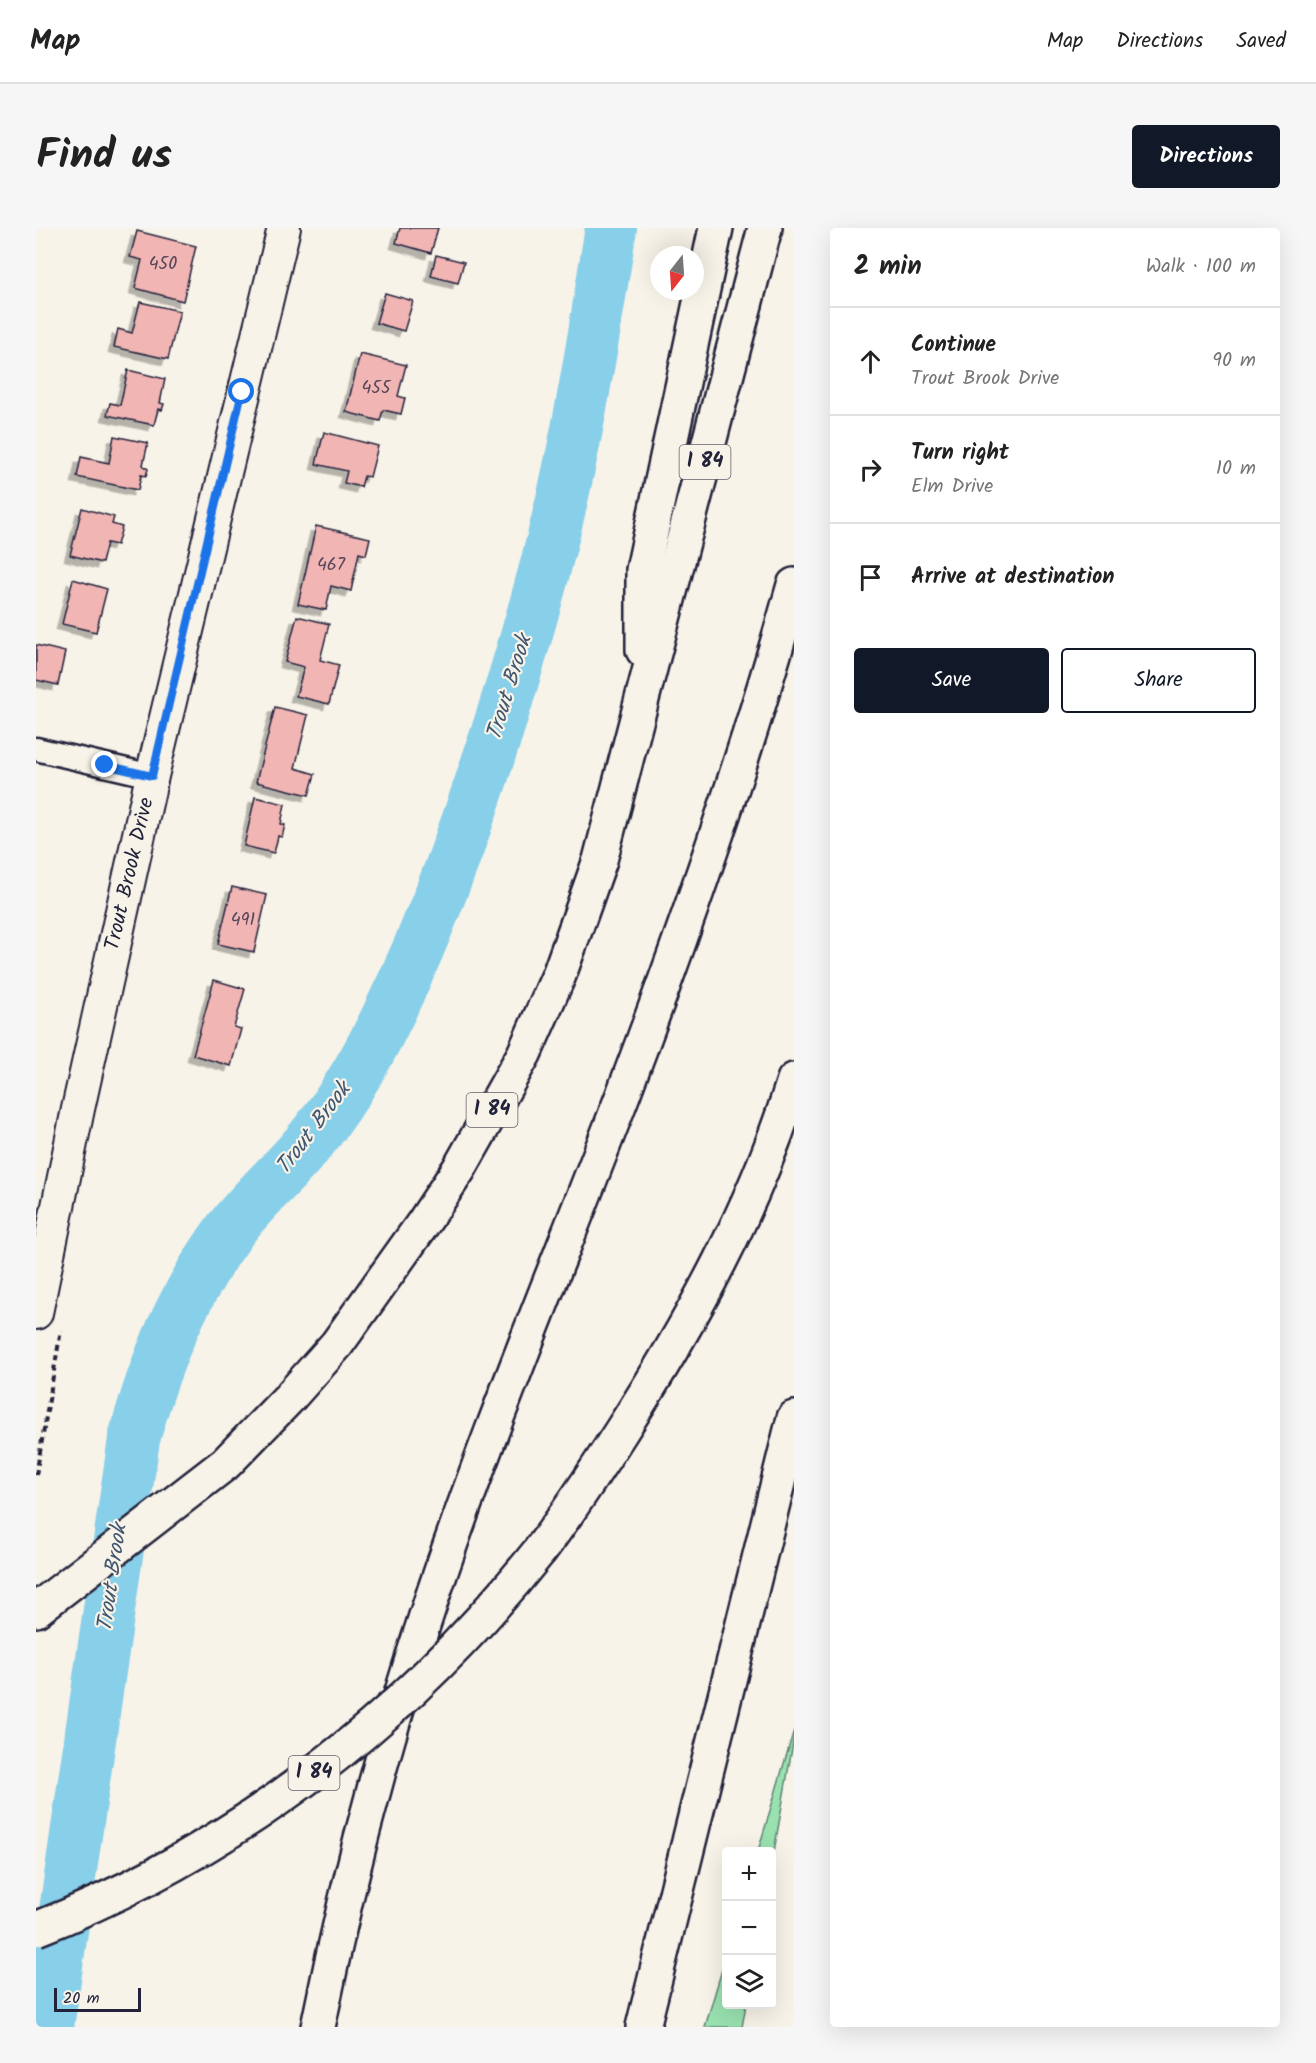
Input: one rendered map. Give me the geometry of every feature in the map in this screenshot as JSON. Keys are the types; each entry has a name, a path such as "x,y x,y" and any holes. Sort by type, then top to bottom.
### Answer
{"highway":[{"path":"644,695 643,570 716,228"},
{"name":"I 84","path":"36,1610 226,1463 289,1398 360,1312 459,1170 524,1054 559,975 595,877 765,228"},
{"path":"318,2027 372,1797 427,1613 483,1454 700,885 747,748 794,585"},
{"name":"I 84","path":"36,1929 106,1899 186,1858 304,1780 378,1721 436,1668 490,1611 541,1549 625,1426 700,1298 757,1179 794,1080"},
{"path":"643,2027 794,1418"}],"main road":[{"name":"Trout Brook Drive","path":"36,1313 73,1131 152,776 284,228"}],"street":[{"path":"36,749 152,776"}],"green space":[{"path":"794,1730 775,1847 759,1847"},
{"path":"722,1970 722,2009 745,2009 742,2027 705,2027"}],"building":[{"path":"400,228 438,228 431,253 396,243"},
{"path":"137,231 196,246 183,301 135,288 142,260 130,257"},
{"path":"436,255 464,262 458,283 431,276"},
{"path":"385,293 413,301 404,331 376,323"},
{"path":"140,302 180,311 168,359 114,347 118,329 132,333"},
{"path":"360,354 406,365 398,396 405,398 401,414 383,410 380,421 346,412"},
{"path":"128,370 165,379 160,403 164,404 162,410 158,409 154,425 107,415 110,403 120,405"},
{"path":"324,432 378,446 370,477 364,476 361,487 344,483 347,471 316,464"},
{"path":"114,436 148,443 143,465 148,469 146,476 141,475 138,490 77,477 81,457 109,463"},
{"path":"82,508 114,517 112,524 122,527 117,545 107,543 102,563 70,555"},
{"path":"316,526 370,538 366,555 359,553 351,591 331,586 326,610 298,604"},
{"path":"73,579 107,589 96,632 62,624"},
{"path":"297,616 329,624 320,660 339,665 329,704 296,696 304,667 285,662"},
{"path":"36,645 65,652 58,685 36,680"},
{"path":"275,707 308,715 295,768 315,774 309,795 256,782"},
{"path":"255,797 285,804 281,824 285,825 282,837 278,836 274,853 244,846"},
{"path":"232,887 267,895 254,952 218,944"},
{"path":"214,980 245,989 234,1027 241,1029 231,1066 193,1055"}],"waterway":[{"name":"Trout Brook","path":"48,2027 134,1439 142,1410 161,1356 197,1280 230,1230 306,1146 340,1100 370,1051 387,1017 433,912 485,768 518,666 546,565 576,434 611,228"}],"route":[{"path":"105,765 152,776 242,392"}]}
